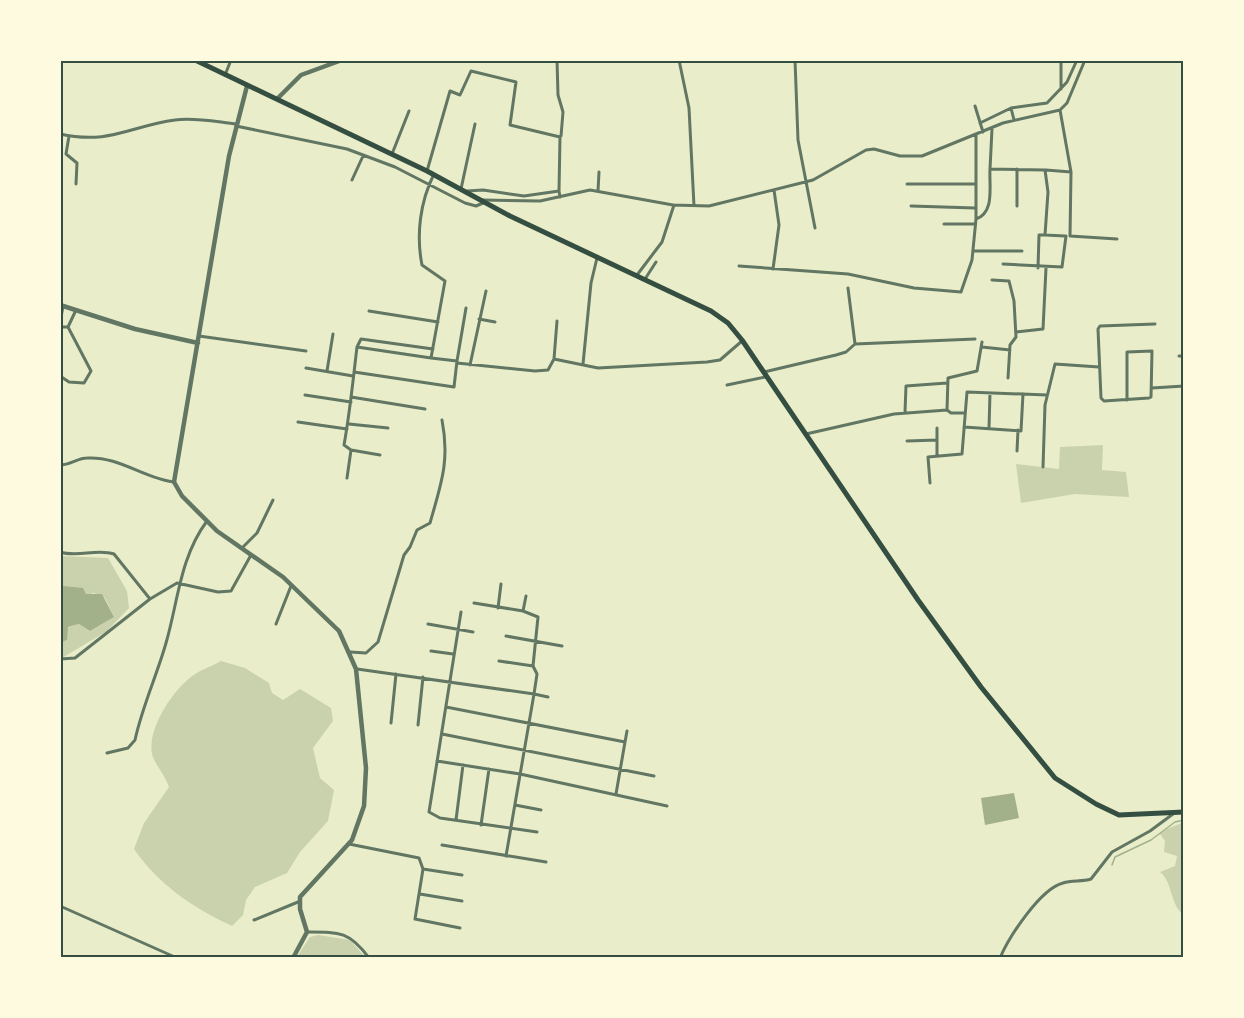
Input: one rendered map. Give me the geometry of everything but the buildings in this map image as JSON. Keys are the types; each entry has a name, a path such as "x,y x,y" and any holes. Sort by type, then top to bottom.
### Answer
{"highway":[{"path":"195,60 247,86 278,98 481,200 711,311 728,323 742,340 889,558 981,687 1055,777 1077,793 1119,815 1184,812"}],"street":[{"path":"225,75 231,60"},
{"path":"278,98 301,75 342,60"},
{"path":"557,60 558,95 563,112 559,194"},
{"path":"679,60 689,108 693,206"},
{"path":"795,60 798,140 815,228"},
{"path":"1061,60 1061,89"},
{"path":"980,123 1011,108 1047,104 1061,89 1077,60"},
{"path":"474,124 464,191 483,190 524,196 598,191 674,205 725,203 806,183 824,176 869,149 900,156 922,156 1014,120 1060,110 1067,103 1085,60"},
{"path":"427,171 450,91 460,94 471,71 516,82 510,125 561,138"},
{"path":"247,86 236,125 174,482 182,496 207,521 241,549 291,584 339,631 356,669 360,694 366,784 358,826 348,844 306,888 298,902 254,920"},
{"path":"975,106 983,132"},
{"path":"1011,108 1014,120"},
{"path":"1004,264 1046,268 1062,267 1068,236 1071,172 1060,110"},
{"path":"392,154 409,111"},
{"path":"60,134 68,139 102,138 176,119 236,125 299,137 363,156 429,183 471,205 481,200 527,202 559,194"},
{"path":"944,224 975,221 984,216 988,210 992,128"},
{"path":"739,266 848,274 914,288 961,292 965,287 973,251 976,135"},
{"path":"68,139 66,154 77,163 76,184"},
{"path":"352,180 363,156"},
{"path":"990,169 1071,172"},
{"path":"1017,169 1017,206"},
{"path":"1045,170 1048,192 1045,235"},
{"path":"598,191 599,172"},
{"path":"431,358 445,281 422,265 418,238 429,183 433,176"},
{"path":"907,184 976,184"},
{"path":"772,269 779,225 774,190"},
{"path":"637,275 662,242 674,205"},
{"path":"911,206 975,208"},
{"path":"1038,267 1039,235 1117,238"},
{"path":"973,251 1022,251"},
{"path":"583,364 590,289 597,256"},
{"path":"645,279 656,262"},
{"path":"1016,332 1044,328 1042,301 1046,268"},
{"path":"992,280 1009,281 1014,301 1016,332 1010,350 1008,378"},
{"path":"848,288 855,344"},
{"path":"470,365 486,291"},
{"path":"60,376 69,382 84,383 91,371 68,327 60,325 61,305 143,332 198,343"},
{"path":"306,368 454,387 466,308"},
{"path":"68,327 76,310"},
{"path":"369,311 438,322"},
{"path":"479,319 495,322"},
{"path":"357,347 470,365 542,371 548,370 554,359 557,321"},
{"path":"1127,399 1127,352 1152,351 1152,388 1149,398 1127,399 1102,399 1098,329 1100,326 1155,324"},
{"path":"327,371 333,334"},
{"path":"199,336 306,351"},
{"path":"380,455 351,450 344,444 349,424 357,347 361,339 433,350"},
{"path":"728,385 846,352 855,344 975,339"},
{"path":"554,359 598,368 707,362 720,360 742,340"},
{"path":"947,410 948,378 976,371 982,342"},
{"path":"981,347 1010,350"},
{"path":"1179,356 1184,356"},
{"path":"1043,467 1047,395 1056,363 1099,367"},
{"path":"905,412 906,386 948,383"},
{"path":"1152,388 1184,386"},
{"path":"930,483 928,457 961,456 967,392 1047,395"},
{"path":"988,428 990,393"},
{"path":"964,427 1022,429 1023,394"},
{"path":"305,395 351,402"},
{"path":"351,397 425,409"},
{"path":"806,434 905,412 947,410 951,413 965,413"},
{"path":"350,652 366,653 378,642 400,563 417,530 430,523 445,476 445,437 442,420"},
{"path":"298,422 347,429"},
{"path":"349,424 388,428"},
{"path":"937,428 937,456"},
{"path":"1017,451 1018,430"},
{"path":"907,441 937,440"},
{"path":"347,478 351,450"},
{"path":"60,465 88,458 115,463 140,470 162,481 174,482"},
{"path":"241,549 257,533 273,500"},
{"path":"107,753 128,748 135,740 167,639 179,583 192,547 207,521"},
{"path":"60,552 71,556 98,552 114,554 150,599"},
{"path":"60,659 75,658 150,599 179,583 228,593 234,589 251,555"},
{"path":"276,624 291,584"},
{"path":"498,608 501,584"},
{"path":"523,611 526,596"},
{"path":"474,603 523,611 538,617 532,666 537,674 506,856"},
{"path":"461,612 429,812 433,816 481,825 537,832"},
{"path":"428,624 473,632"},
{"path":"506,636 562,646"},
{"path":"431,651 453,654"},
{"path":"500,661 532,666"},
{"path":"356,669 450,680 548,697"},
{"path":"391,723 396,674"},
{"path":"418,725 423,677"},
{"path":"446,707 625,742"},
{"path":"616,794 627,731"},
{"path":"442,734 654,776"},
{"path":"437,761 520,774 667,806"},
{"path":"456,820 463,765"},
{"path":"481,825 489,769"},
{"path":"514,805 541,810"},
{"path":"1000,958 1027,914 1047,892 1064,882 1091,879 1112,852 1150,831 1174,813"},
{"path":"348,844 416,857 420,860 423,869 415,919 460,928"},
{"path":"442,845 546,862"},
{"path":"423,869 462,875"},
{"path":"420,894 462,902"},
{"path":"292,958 307,932 298,902"},
{"path":"60,906 177,958"},
{"path":"307,932 344,934 355,940 369,958"}],"shaded area":[{"path":"1103,445 1102,470 1126,472 1129,497 1075,494 1021,503 1016,464 1059,469 1060,447"},
{"path":"60,556 108,558 127,591 129,608 107,631 62,658 60,658 60,643 67,640 67,628 79,624 90,631 114,617 105,598 94,593 86,595 74,588 63,587 60,590"},
{"path":"63,586 83,588 86,594 102,594 114,617 90,631 79,624 68,627 67,640 60,643 60,590"},
{"path":"221,661 245,668 269,683 272,693 283,700 300,689 331,708 333,721 313,748 320,778 334,790 328,821 300,852 287,873 255,887 246,900 243,915 232,926 177,894 154,873 134,849 144,823 169,787 152,754 154,732 158,721 171,699 187,680"},
{"path":"1014,793 1019,818 985,825 981,798"},
{"path":"1184,822 1184,915 1176,905 1168,882 1160,872 1175,866 1177,856 1164,852 1165,841 1160,834"},
{"path":"318,935 350,940 366,958 296,958 310,937"}],"waterway":[{"path":"1112,865 1115,857 1151,840 1175,822 1184,820"}]}
